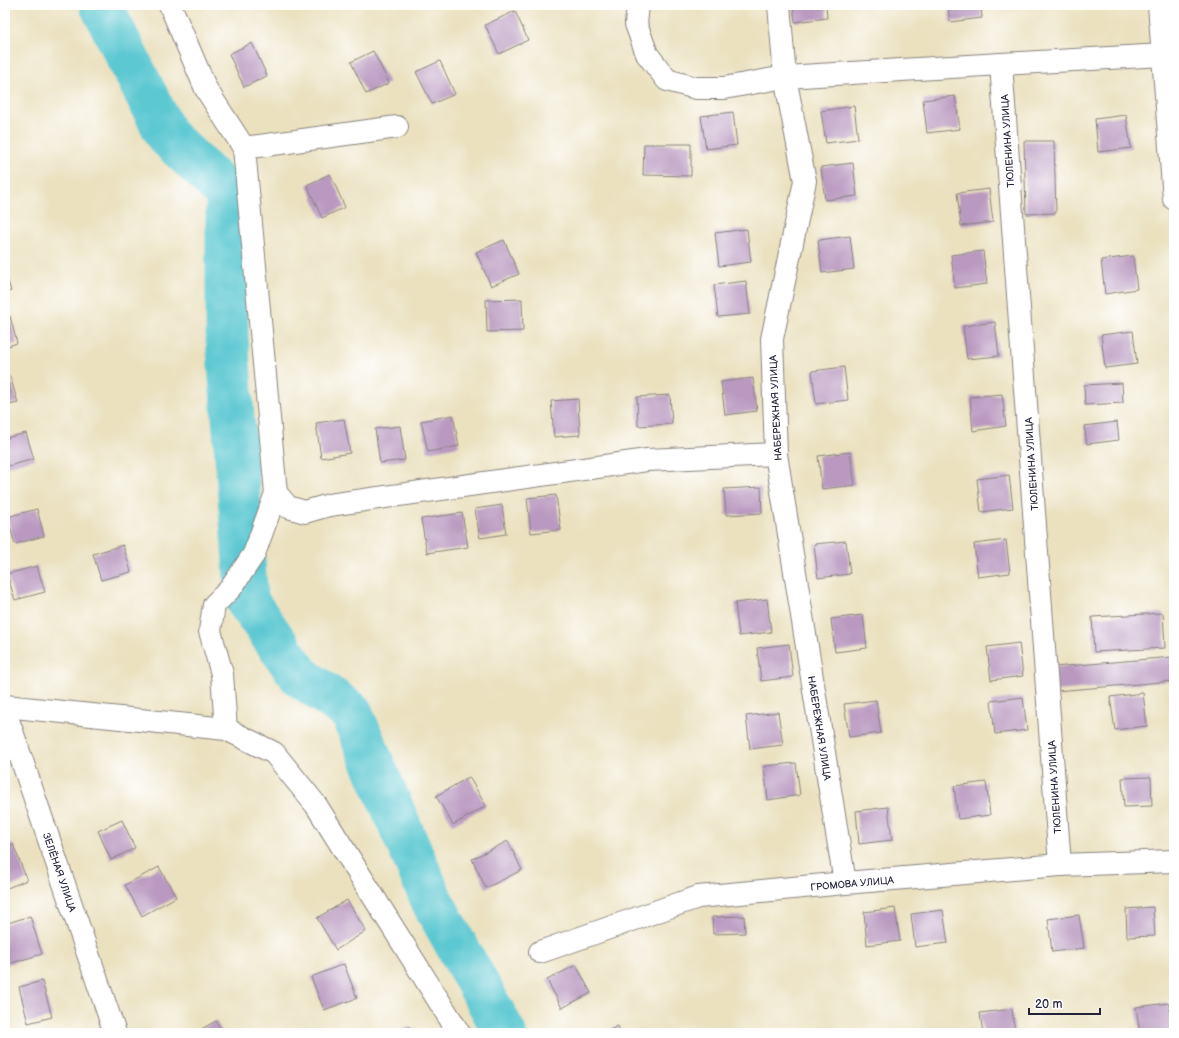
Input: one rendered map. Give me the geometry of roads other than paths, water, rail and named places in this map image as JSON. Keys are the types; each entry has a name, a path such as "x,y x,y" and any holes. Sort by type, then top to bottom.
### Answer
{"street":[{"path":"170,5 206,89 244,148 276,493 254,554 231,588 214,605 210,630 222,674 226,729"},
{"path":"638,5 636,24 647,54 667,80 696,88 724,88 785,77 1163,55"},
{"name":"НАБЕРЕЖНАЯ УЛИЦА","path":"779,5 785,77 805,181 772,339 776,454 845,883"},
{"path":"1159,5 1174,199"},
{"name":"ТЮЛЕНИНА УЛИЦА","path":"1001,64 1060,865"},
{"path":"244,148 397,127"},
{"path":"276,493 288,507 305,512 329,505 647,460 776,454"},
{"path":"5,706 226,729 274,753 316,805 459,1033"},
{"name":"ЗЕЛЁНАЯ УЛИЦА","path":"5,710 115,1033"},
{"name":"ГРОМОВА УЛИЦА","path":"540,952 698,897 1060,865 1174,861"}],"waterway":[{"path":"101,5 167,136 227,193 227,338 247,601 300,676 351,712 433,903 505,1033"}]}
